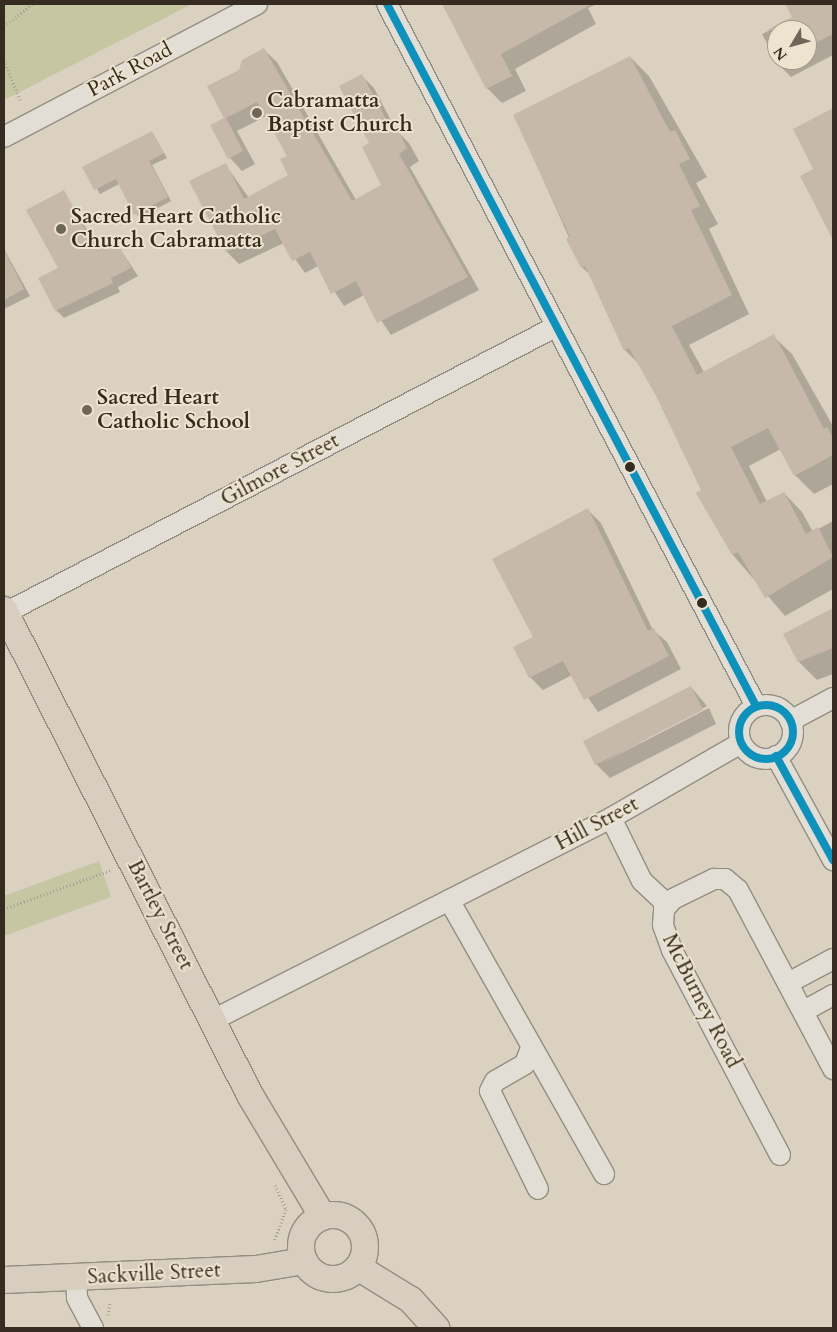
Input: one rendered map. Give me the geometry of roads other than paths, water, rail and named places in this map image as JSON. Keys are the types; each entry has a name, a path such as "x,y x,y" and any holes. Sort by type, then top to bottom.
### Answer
{"main road":[{"name":"Bartley Street","path":"5,612 284,1156 323,1217"},
{"path":"323,1217 343,1217 360,1229 366,1248 359,1268 351,1275 330,1280 304,1262 304,1235 323,1217"},
{"name":"Sackville Street","path":"4,1280 256,1269 304,1262"},
{"path":"359,1268 411,1300 436,1328"}],"street":[{"name":"Park Road","path":"4,136 257,4"},
{"path":"387,4 555,327 756,706"},
{"name":"Gilmore Street","path":"5,612 555,327"},
{"path":"790,721 833,698"},
{"path":"756,706 772,706 790,721 789,746 776,756 760,758 741,744 743,718 756,706"},
{"name":"Hill Street","path":"213,1020 610,818 741,744"},
{"path":"776,756 833,860"},
{"path":"610,818 642,881 668,905"},
{"name":"McBurney Road","path":"780,1155 672,950 663,925 668,905 689,890 725,879 738,890 790,982 833,1069"},
{"path":"449,900 604,1174"},
{"path":"790,982 833,959"},
{"path":"804,1011 833,995"},
{"path":"532,1048 524,1064 495,1081 490,1091 538,1189"},
{"path":"76,1277 77,1298 100,1323"}],"place":[{"name":"Cabramatta Baptist Church","path":"257,113"},
{"name":"Sacred Heart Catholic Church Cabramatta","path":"61,229"},
{"name":"Sacred Heart Catholic School","path":"87,410"}]}
